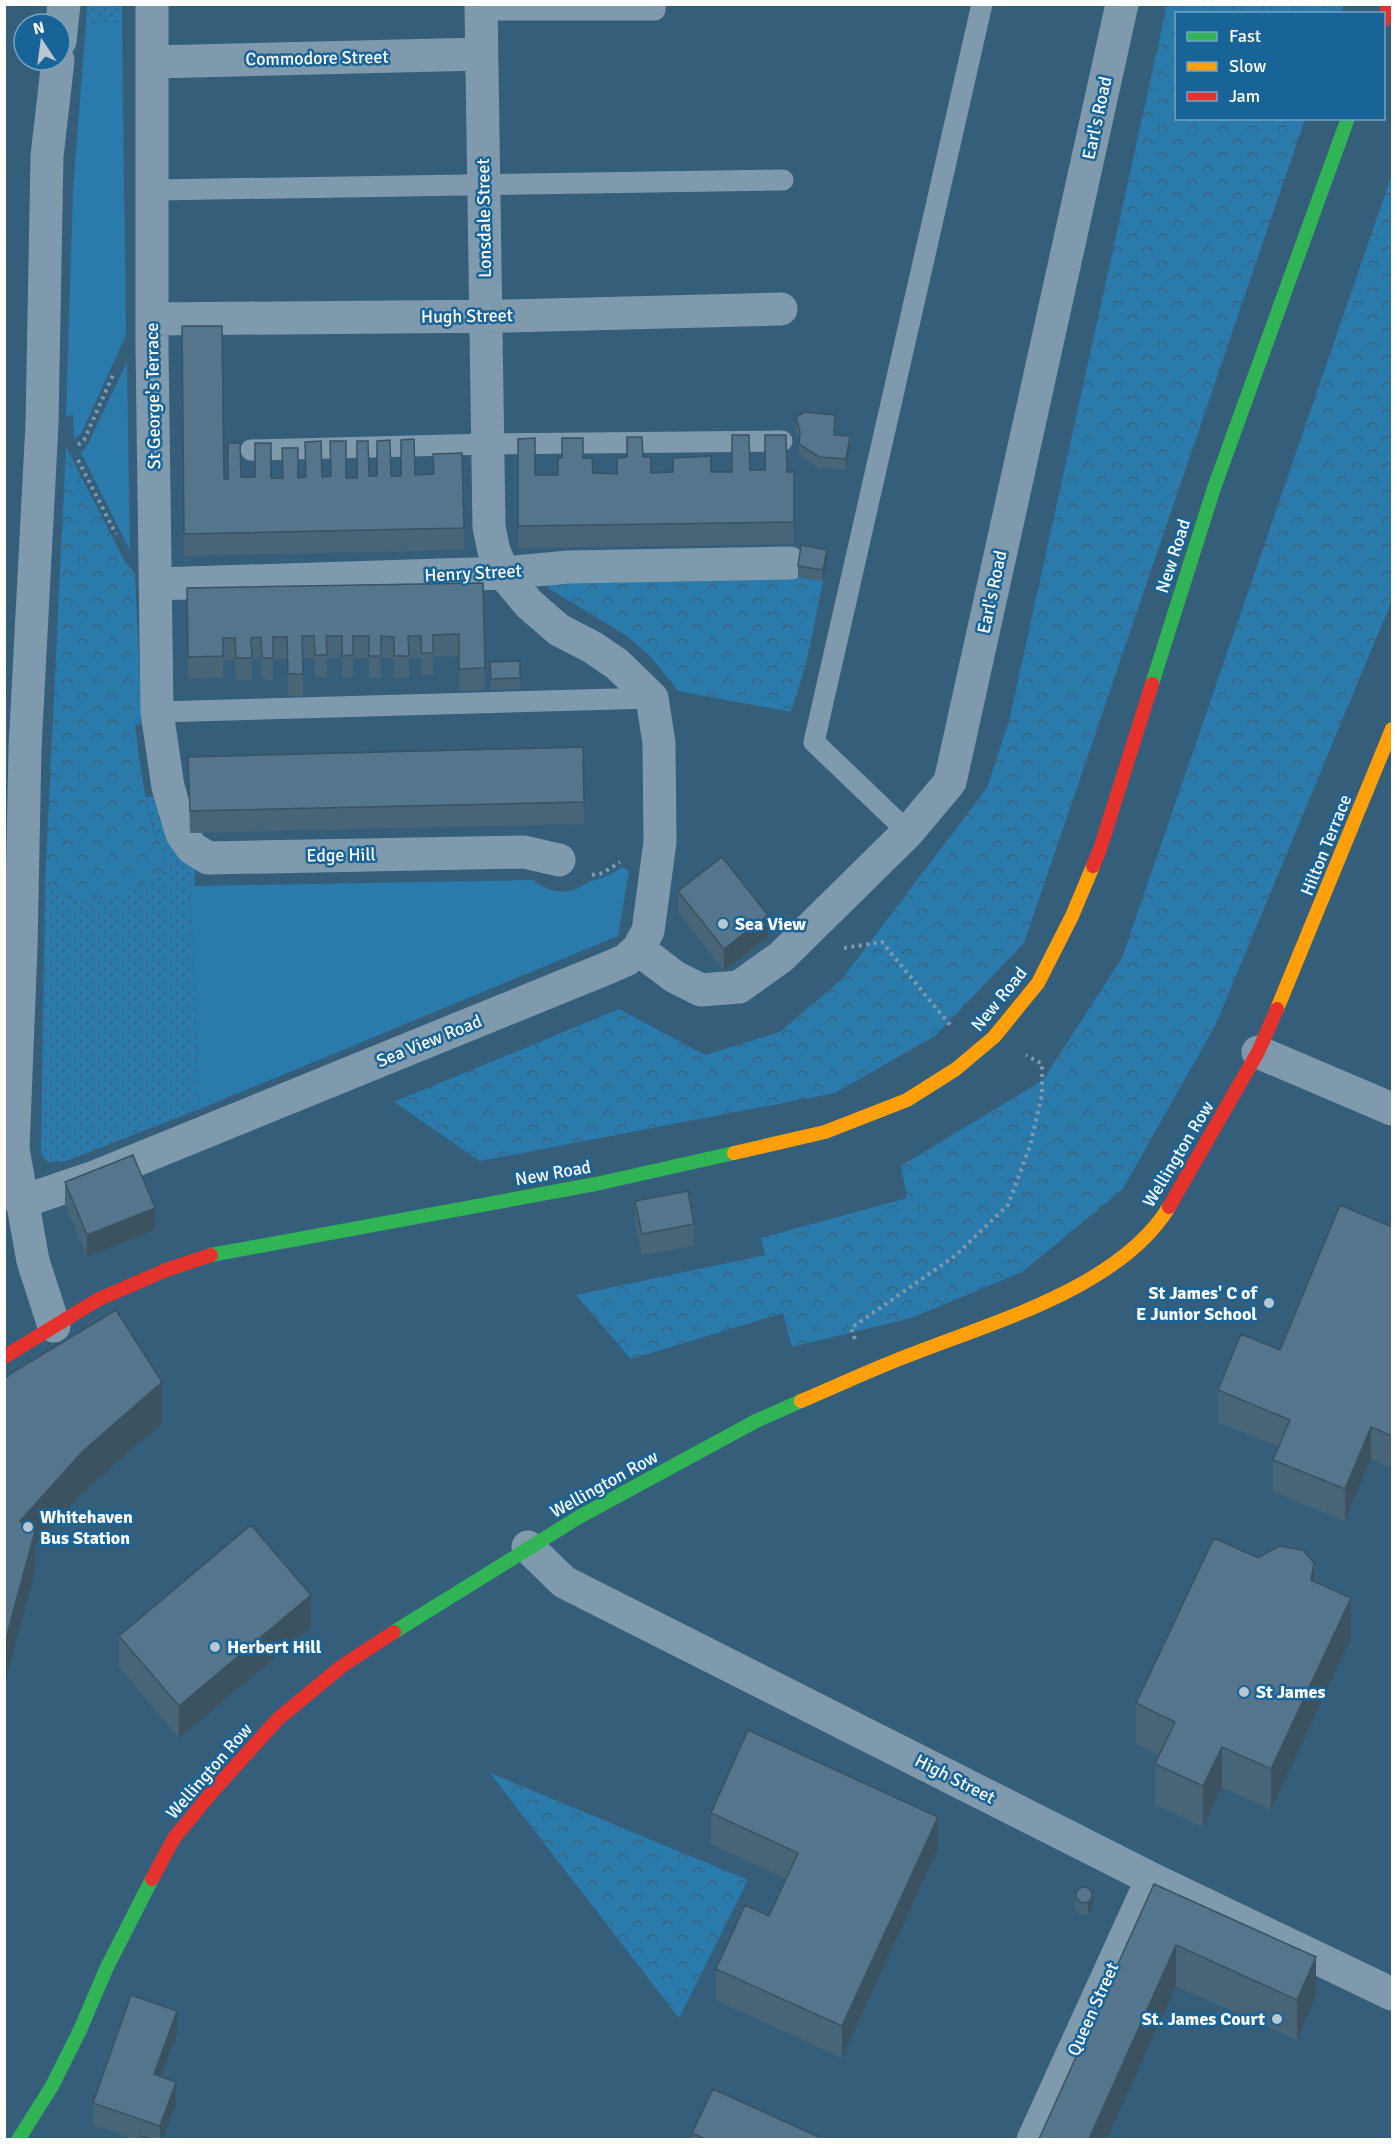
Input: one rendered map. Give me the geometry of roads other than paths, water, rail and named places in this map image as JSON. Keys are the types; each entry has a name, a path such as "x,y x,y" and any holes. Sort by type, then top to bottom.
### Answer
{"main road":[{"name":"New Road","path":"4,1357 99,1299 166,1270 215,1254 596,1184 825,1132 906,1100 956,1068 994,1037 1038,983 1072,916 1100,849 1214,488 1347,120"},
{"name":"Hilton Terrace","path":"1293,974 1392,729"},
{"name":"Wellington Row","path":"18,2139 52,2086 80,2030 107,1967 174,1838 212,1792 279,1719 342,1666 579,1517 756,1421 867,1373 1055,1297 1075,1287 1131,1251 1165,1214 1196,1163 1258,1052 1293,974"}],"street":[{"name":"St George's Terrace","path":"152,4 152,319 157,712 168,787"},
{"name":"Earl's Road","path":"638,949 675,977 701,990 739,987 781,957 908,832 950,782 1122,4"},
{"name":"Lonsdale Street","path":"481,7 489,527 494,551 503,573 529,604 559,630 592,646 617,664 652,698"},
{"name":"Commodore Street","path":"153,62 481,54"},
{"path":"54,1326 33,1261 9,1148 21,947 25,748 42,424 47,156 57,72"},
{"name":"Hugh Street","path":"152,319 487,316 781,309"},
{"name":"Henry Street","path":"156,584 503,573 569,567 790,563"},
{"path":"638,949 648,931 660,842 659,743 652,698"},
{"name":"Edge Hill","path":"168,787 183,834 192,848 208,858 524,852 559,860"},
{"name":"Sea View Road","path":"21,1202 92,1179 610,968 626,960 638,949"},
{"path":"1258,1052 1392,1109"},
{"name":"High Street","path":"528,1547 564,1582 1152,1879 1392,1994"},
{"name":"Queen Street","path":"1034,2139 1152,1879"}],"lane":[{"path":"481,7 655,10 655,4"},
{"path":"908,832 814,742 982,4"},
{"path":"153,190 783,180"},
{"path":"251,450 488,444 782,441"},
{"path":"157,712 652,698"}],"place":[{"name":"Sea View","path":"723,924"},
{"name":"St James' C of E Junior School","path":"1269,1303"},
{"name":"Whitehaven Bus Station","path":"28,1527"},
{"name":"Herbert Hill","path":"215,1647"},
{"name":"St James","path":"1244,1692"},
{"name":"St. James Court","path":"1277,2019"}]}
